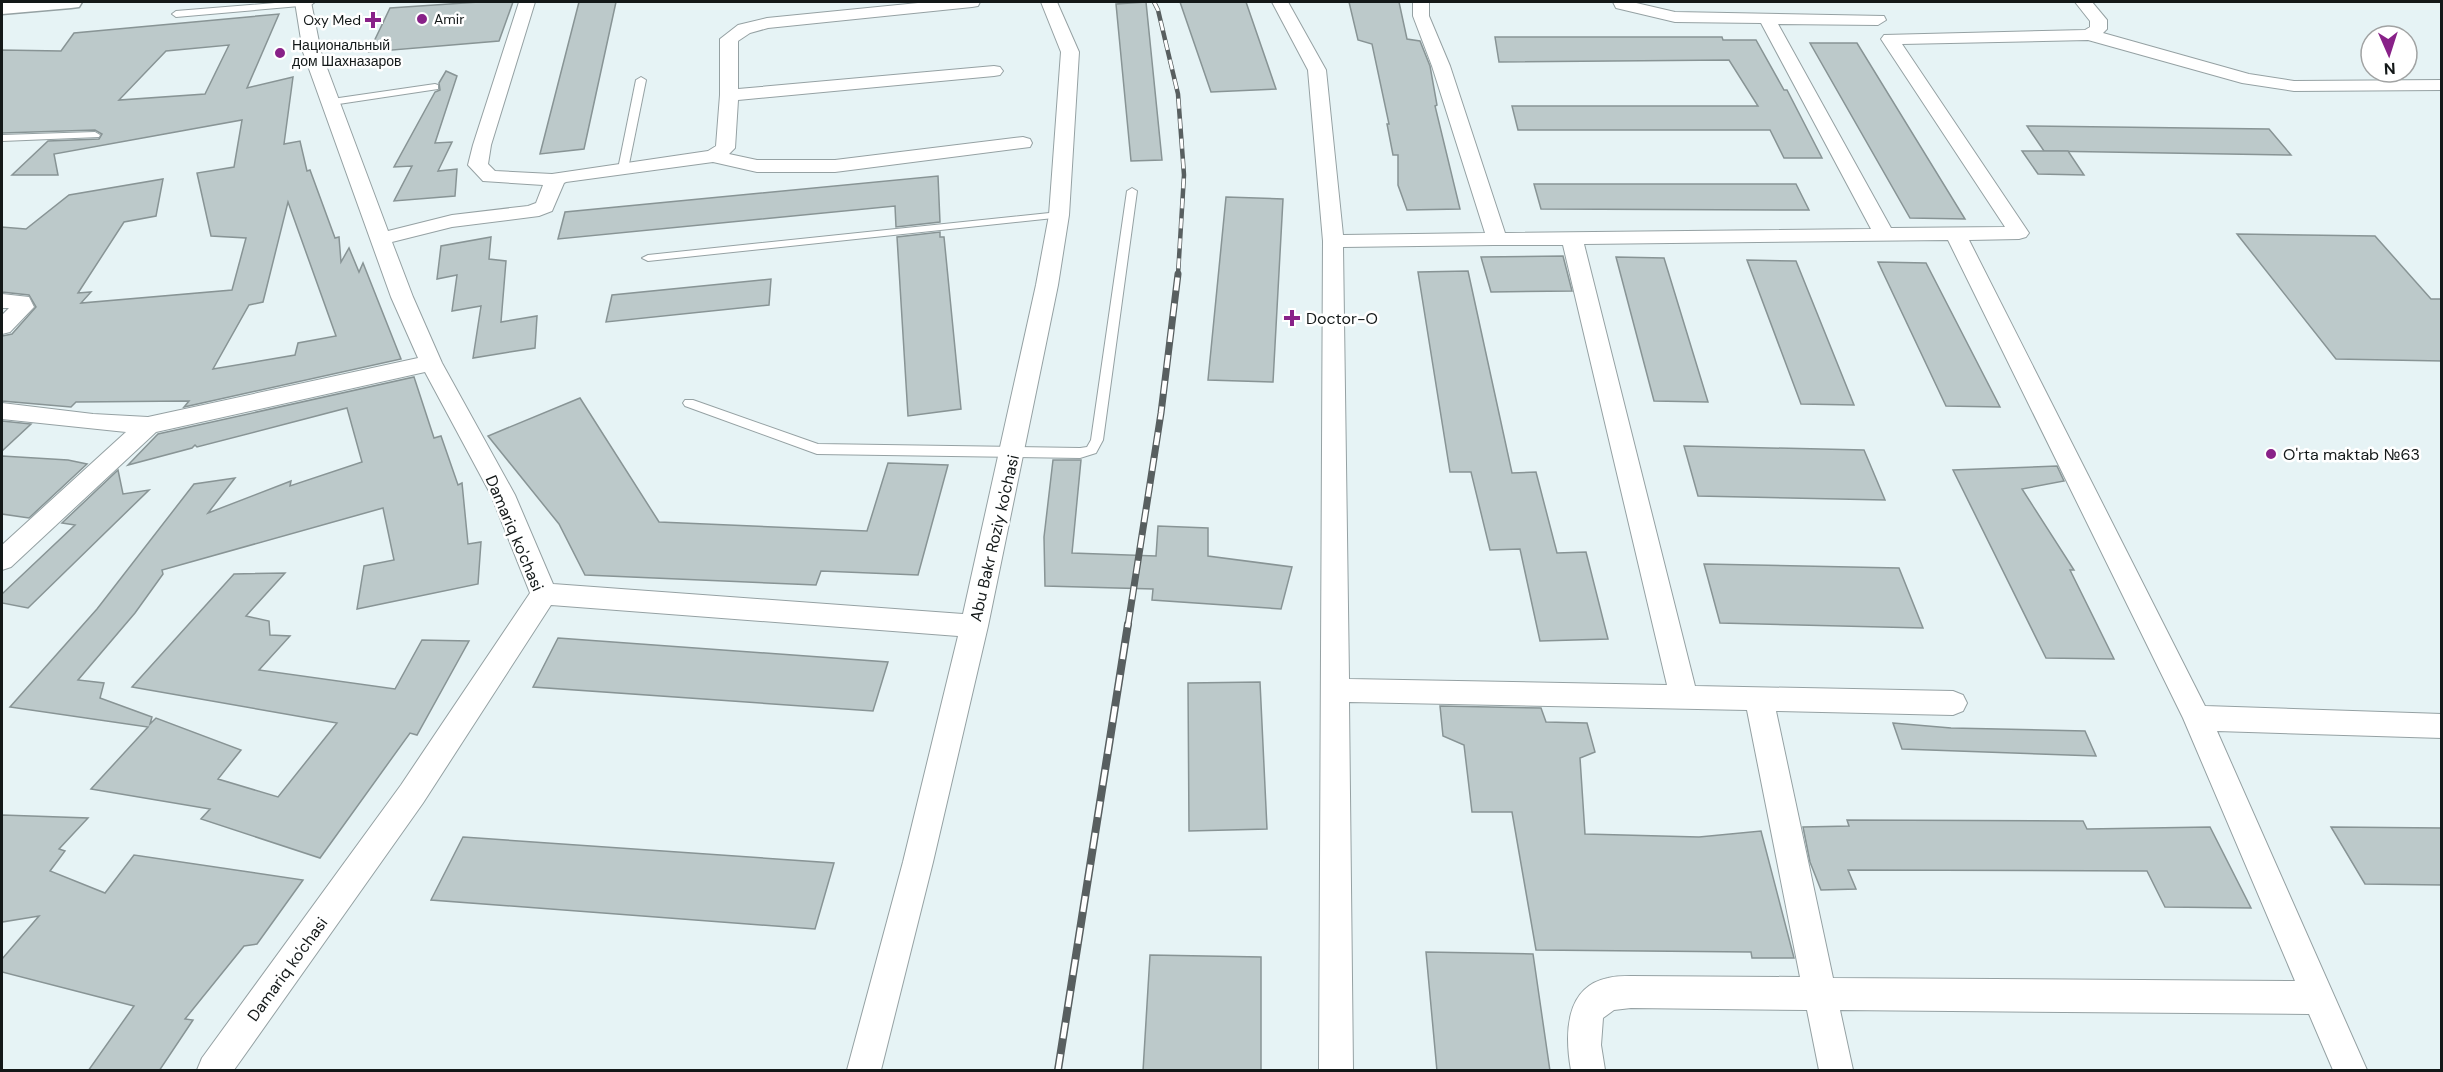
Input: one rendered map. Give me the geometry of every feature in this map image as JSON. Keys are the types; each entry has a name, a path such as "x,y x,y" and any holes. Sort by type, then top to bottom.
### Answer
{"main road":[{"path":"2,8 70,2"}],"street":[{"name":"Damariq ko'chasi","path":"214,1071 412,794 544,594 503,495 431,363 381,239 312,52 306,2"},
{"path":"527,2 482,146 478,165 490,177 555,180 713,156 757,166 835,166 1023,143"},
{"path":"713,156 725,148 729,95 729,39 744,29 767,23 972,2"},
{"name":"Abu Bakr Roziy ko'chasi","path":"864,1071 918,862 974,626 1013,453 1047,285 1059,215 1070,52 1049,2"},
{"path":"1280,2 1317,70 1333,241 1336,1071"},
{"path":"1422,2 1421,16 1441,66 1497,240"},
{"path":"1621,2 1675,17 1878,20"},
{"path":"1333,241 2019,233 1878,20 1863,2"},
{"path":"2083,2 2099,20 2098,29 2089,35"},
{"path":"1767,19 1884,234"},
{"path":"1890,39 2089,35 2248,79 2294,86 2442,85"},
{"path":"729,95 994,71"},
{"path":"381,239 452,221 532,212 545,207 555,180"},
{"path":"1956,235 2197,718 2350,1071"},
{"path":"1572,239 1684,699"},
{"path":"2,301 21,302 23,307 2,327"},
{"path":"2,411 93,422 148,425 431,363"},
{"path":"2,560 148,425"},
{"path":"544,594 974,626"},
{"path":"1334,690 1953,703"},
{"path":"1759,700 1836,1071"},
{"path":"2197,718 2442,726"},
{"path":"1588,1071 1584,1045 1587,1010 1607,994 1631,992 2319,998"}],"lane":[{"path":"176,14 306,2"},
{"path":"623,169 641,80"},
{"path":"332,102 435,87"},
{"path":"2,138 95,135"},
{"path":"689,403 817,449 1013,453 1080,453 1091,450 1097,440 1132,191"},
{"path":"648,258 1059,215"}],"building":[{"path":"513,2 499,41 369,52 390,8"},
{"path":"579,2 616,2 584,149 540,154"},
{"path":"1146,2 1162,160 1131,161 1116,4"},
{"path":"1180,2 1246,2 1276,89 1211,92"},
{"path":"1349,2 1399,2 1407,39 1420,41 1430,66 1437,105 1435,106 1460,209 1407,210 1398,185 1398,155 1393,155 1387,124 1389,124 1372,44 1358,40"},
{"path":"279,14 247,88 293,77 284,144 300,141 307,171 310,170 335,238 339,237 341,262 349,248 359,272 363,263 401,359 184,407 189,401 76,402 71,407 2,401 2,336 12,334 36,307 29,295 2,292 2,227 26,229 69,195 163,179 156,216 124,222 78,293 91,292 81,303 232,290 246,238 211,236 197,173 234,167 242,120 54,154 58,175 12,175 48,141 99,139 102,134 95,130 2,133 2,50 61,51 74,33","holes":["229,45 205,94 119,100 166,51","288,202 336,336 298,343 295,355 213,369 249,305 263,302"]},
{"path":"1495,37 1722,37 1723,40 1756,40 1784,90 1787,90 1822,158 1784,158 1770,130 1518,130 1512,106 1758,106 1729,60 1499,62"},
{"path":"1810,43 1857,43 1965,219 1910,218"},
{"path":"446,71 457,76 435,143 452,142 438,171 457,169 455,196 394,201 412,166 394,167 435,92 440,90 439,83"},
{"path":"2027,126 2269,129 2291,155 2044,151"},
{"path":"2022,151 2068,151 2084,175 2038,174"},
{"path":"938,176 940,222 896,227 895,206 558,239 565,212"},
{"path":"1534,184 1796,184 1809,210 1541,209"},
{"path":"1226,197 1283,199 1273,382 1208,380"},
{"path":"940,232 940,237 944,237 961,409 908,416 897,237"},
{"path":"2237,234 2375,236 2431,299 2442,299 2442,361 2336,359"},
{"path":"491,237 489,259 506,261 501,322 537,316 535,348 473,358 481,306 452,311 457,275 437,279 441,246"},
{"path":"1563,256 1572,291 1491,292 1481,257"},
{"path":"1616,257 1664,258 1708,402 1654,401"},
{"path":"1747,260 1796,261 1854,405 1801,404"},
{"path":"1878,262 1926,263 2000,407 1946,406"},
{"path":"1468,271 1512,473 1536,472 1557,553 1586,552 1608,639 1540,641 1520,549 1490,550 1471,472 1450,472 1418,272"},
{"path":"771,279 769,305 606,322 612,295"},
{"path":"414,377 434,438 441,436 458,485 462,483 468,544 481,542 478,584 357,609 364,566 394,560 383,508 162,570 163,574 135,613 78,680 104,683 100,698 152,717 150,724 156,718 241,750 218,779 278,797 337,723 132,687 234,574 285,573 246,616 269,621 270,635 290,636 259,670 395,689 422,640 469,641 417,735 410,733 320,858 201,819 210,809 91,789 148,727 10,707 97,609 194,484 235,478 208,513 291,481 290,486 362,462 347,408 197,447 195,445 192,448 128,465 158,434"},
{"path":"580,398 659,522 867,531 888,463 948,465 918,575 821,571 816,585 585,575 559,524 488,436"},
{"path":"2,421 31,424 2,451"},
{"path":"1684,446 1864,450 1885,500 1698,496"},
{"path":"2,456 68,460 87,464 29,518 2,514"},
{"path":"1053,460 1081,460 1072,553 1156,556 1158,526 1208,528 1208,556 1292,567 1281,609 1152,600 1153,589 1045,586 1044,537"},
{"path":"2057,466 2064,481 2022,489 2074,570 2070,570 2114,659 2046,658 1953,470"},
{"path":"118,470 123,494 149,490 28,608 2,603 2,594 75,525 62,523"},
{"path":"1704,564 1899,568 1923,628 1720,623"},
{"path":"558,638 888,662 873,711 533,687"},
{"path":"1260,682 1267,829 1189,831 1188,683"},
{"path":"1440,706 1541,708 1546,722 1587,723 1595,752 1580,758 1585,834 1699,837 1761,831 1794,958 1752,958 1751,952 1536,950 1512,812 1472,812 1464,745 1443,736"},
{"path":"1893,723 1951,728 2085,731 2096,756 1902,749"},
{"path":"2,815 88,818 59,849 65,851 50,871 105,893 134,855 303,880 257,944 244,946 185,1019 193,1020 159,1071 88,1071 134,1006 2,972 2,959 39,916 2,922"},
{"path":"1847,820 2083,821 2087,829 2210,827 2251,908 2165,907 2147,871 1848,870 1856,889 1821,890 1810,862 1803,827 1849,826"},
{"path":"2331,827 2442,828 2442,885 2365,884"},
{"path":"463,837 834,863 815,929 431,900"},
{"path":"1426,952 1533,954 1550,1071 1437,1071"},
{"path":"1150,955 1261,957 1261,1071 1143,1071"}],"railway":[{"path":"1154,2 1158,10 1178,94 1184,175 1178,275"},
{"path":"1128,625 1161,413 1178,274"},
{"path":"1058,1070 1128,624"}],"place":[{"name":"Amir","path":"422,19"},
{"name":"Oxy Med","path":"373,20"},
{"name":"Национальный дом Шахназаров","path":"280,53"},
{"name":"Doctor-O","path":"1292,318"},
{"name":"O'rta maktab №63","path":"2271,454"}]}
